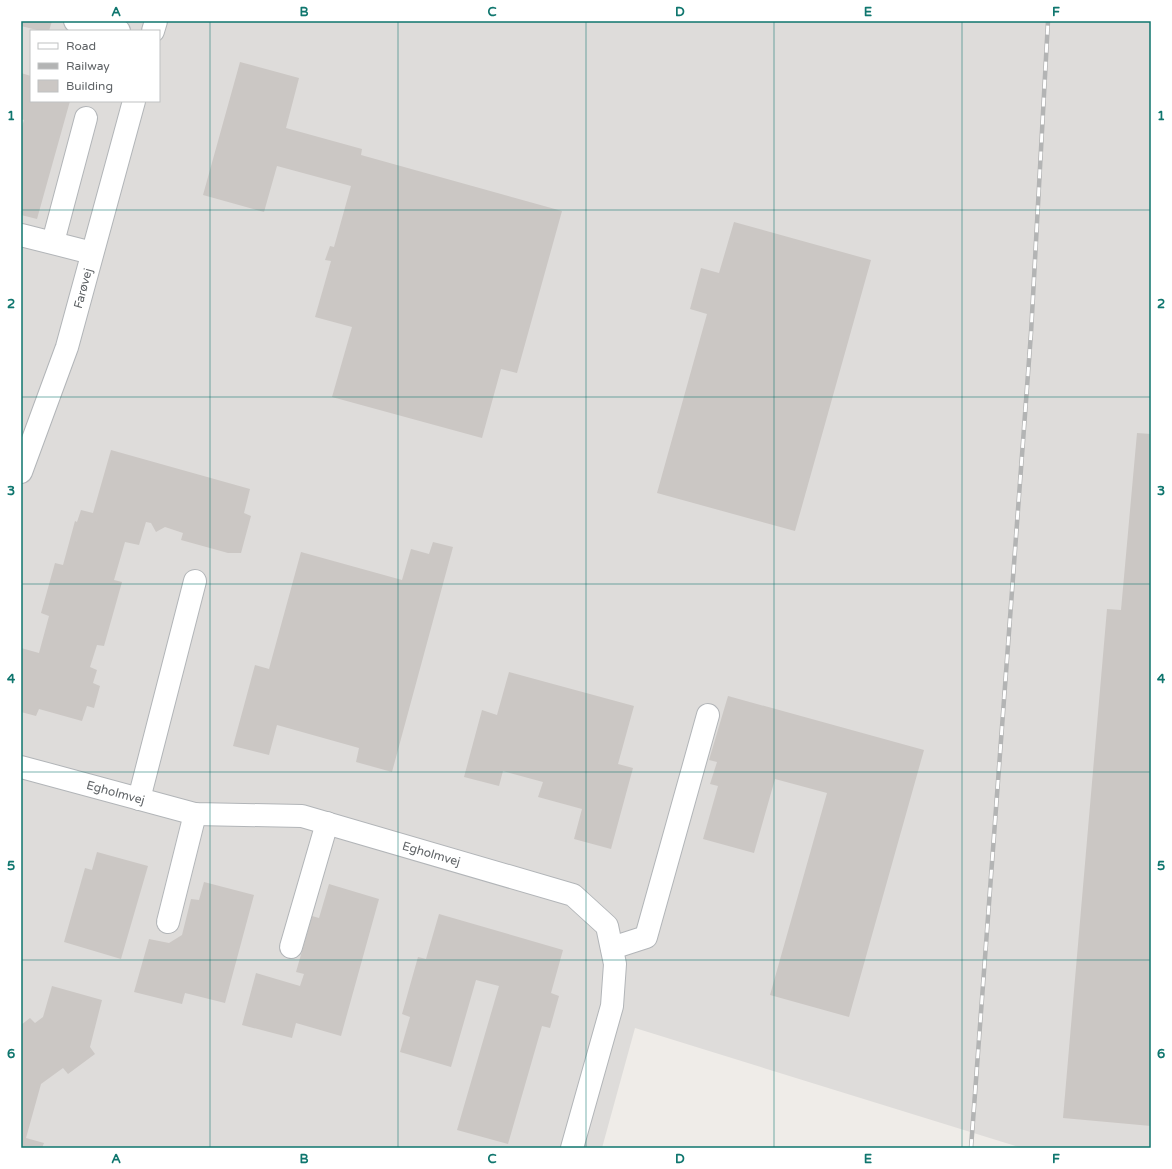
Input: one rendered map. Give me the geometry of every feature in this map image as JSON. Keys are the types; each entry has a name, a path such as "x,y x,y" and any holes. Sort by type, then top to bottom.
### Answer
{"street":[{"path":"75,21 115,30"},
{"name":"Farøvej","path":"21,472 67,346 134,102"},
{"path":"53,242 86,118"},
{"path":"21,235 92,253"},
{"path":"140,799 194,580"},
{"path":"612,948 646,937 708,715"},
{"name":"Egholmvej","path":"21,767 195,814 302,816 573,895 607,926 615,964 612,1006 572,1148"},
{"path":"168,922 195,814"},
{"path":"290,947 327,823"}],"shaded area":[{"path":"21,21 1151,21 1151,1148 1022,1148 635,1028 602,1148 21,1148"}],"building":[{"path":"21,21 52,21 49,30 37,30 21,26"},
{"path":"240,62 299,78 286,128 362,149 361,155 562,211 517,373 501,369 482,438 332,397 352,327 315,317 331,261 325,260 330,246 334,247 351,186 277,166 264,212 203,195"},
{"path":"21,73 30,76 30,102 70,102 37,219 21,215 21,130 24,120 21,119"},
{"path":"734,222 871,260 795,531 657,493 707,314 690,309 701,268 719,273"},
{"path":"1137,433 1151,434 1151,1126 1063,1118 1107,609 1121,610"},
{"path":"111,450 250,489 244,513 251,516 241,553 228,553 181,540 183,533 165,527 156,532 151,523 146,522 139,545 125,542 114,580 122,582 104,646 97,645 90,667 97,670 93,683 100,686 94,708 87,706 82,721 39,709 36,716 21,712 21,648 39,653 49,616 41,613 55,563 63,565 75,521 77,522 81,510 93,513"},
{"path":"433,542 453,547 392,772 356,762 359,748 277,725 269,755 233,746 255,665 269,669 301,552 402,580 411,549 429,554"},
{"path":"509,672 634,706 618,764 633,768 611,849 574,839 582,809 538,797 543,782 503,771 499,786 464,777 482,710 497,715"},
{"path":"728,696 924,750 849,1017 770,995 827,793 775,779 754,853 703,839 718,786 710,784 717,762 709,760"},
{"path":"97,852 148,866 121,959 64,942 85,868 92,870"},
{"path":"204,882 254,895 225,1003 185,993 182,1004 134,992 149,939 169,943 182,935 191,899 199,900"},
{"path":"329,884 379,899 341,1036 296,1023 292,1038 242,1025 256,973 300,986 304,974 296,972 312,916 319,918"},
{"path":"439,914 563,950 551,993 559,996 550,1028 542,1026 508,1144 457,1130 499,986 476,980 451,1067 400,1052 410,1017 402,1014 418,957 426,959"},
{"path":"52,986 102,1000 90,1047 95,1054 68,1074 63,1068 41,1084 26,1138 44,1143 42,1148 21,1148 21,1025 30,1018 35,1023 43,1017"}],"railway":[{"path":"971,1148 1031,333 1048,21"}]}
